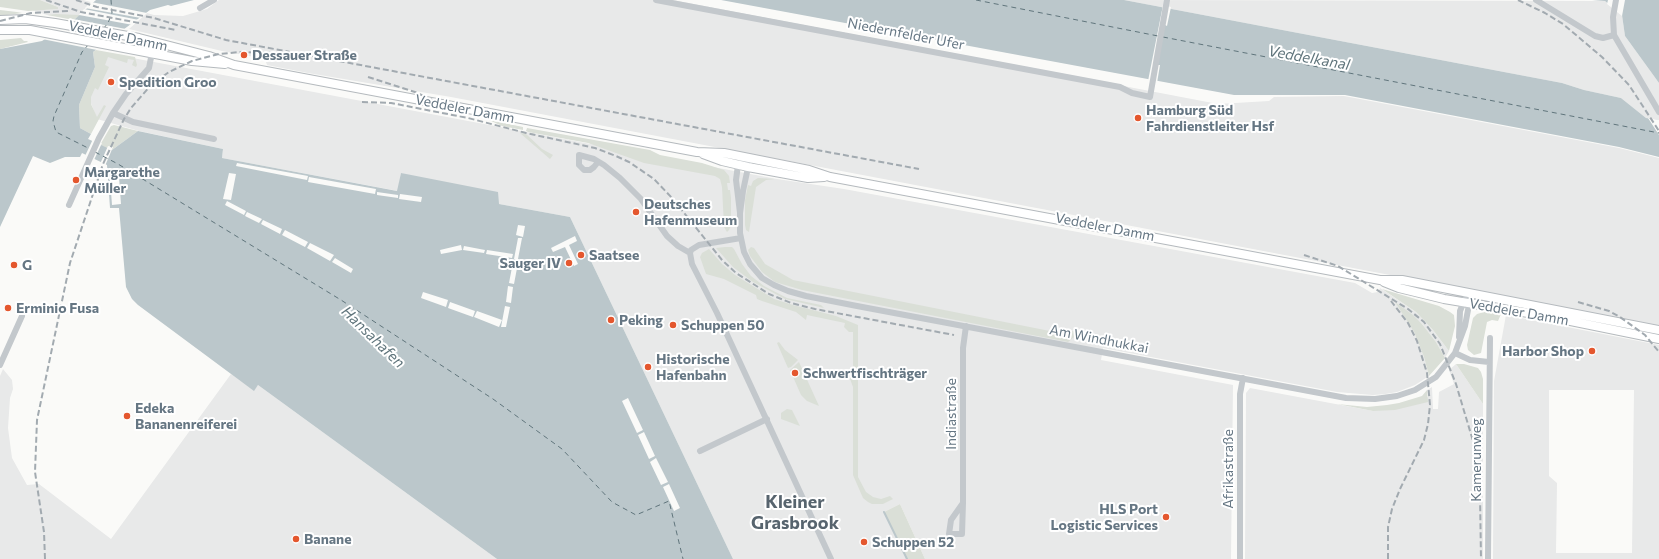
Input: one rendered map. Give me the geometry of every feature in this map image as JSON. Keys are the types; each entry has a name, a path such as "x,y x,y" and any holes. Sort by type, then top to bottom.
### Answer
{"main road":[{"name":"Veddeler Damm","path":"0,20 31,20 65,24 118,34 209,56 234,65"},
{"name":"Veddeler Damm","path":"0,30 23,30 51,34 208,63 234,65 697,152 724,153 809,170 830,177 901,189 1380,280 1402,280 1659,330"},
{"name":"Veddeler Damm","path":"697,152 722,162 748,167 808,178 830,177"},
{"name":"Veddeler Damm","path":"1380,280 1399,288 1466,303 1551,317 1659,339"}],"street":[{"path":"200,8 214,0"},
{"name":"Niedernfelder Ufer","path":"656,0 1120,87 1132,93 1150,97 1167,0"},
{"path":"1536,0 1594,36 1603,38 1614,35"},
{"path":"1616,0 1613,26 1617,44 1659,112"},
{"path":"69,205 99,138 113,113 126,94 150,66 154,42"},
{"path":"113,113 133,122 214,139"},
{"path":"738,165 744,160 750,158"},
{"name":"Am Windhukkai","path":"740,213 750,158"},
{"path":"598,162 620,178 641,199 668,236 678,246 690,253"},
{"name":"Am Windhukkai","path":"738,165 736,180 740,213 740,238 745,256 753,269 762,278 788,291 806,296 1346,398 1381,398 1404,394 1425,385 1438,374 1455,353 1459,343 1460,311 1466,303"},
{"path":"740,238 699,245 691,250 690,253 692,264 767,419 831,559"},
{"path":"1466,303 1471,294"},
{"path":"0,365 22,316"},
{"name":"Indiastraße","path":"963,503 951,520 948,534 962,534 963,503 963,353 966,326"},
{"name":"Kamerunweg","path":"1488,559 1490,338"},
{"path":"1455,353 1470,360 1489,362"},
{"name":"Afrikastraße","path":"1240,559 1240,394 1243,378"},
{"path":"700,451 767,419"}],"shaded area":[{"path":"0,0 40,0 58,7 58,9 28,11 0,7"},
{"path":"40,0 83,0 91,2 79,15 47,15 32,10 57,9 58,7"},
{"path":"219,0 673,0 1218,104 1269,101 1274,97 1344,96 1619,148 1659,158 1659,326 451,97 308,73 267,65 265,59 222,51 129,29 147,13 154,15 183,16 207,9"},
{"path":"1124,0 1605,1 1622,15 1625,36 1659,83 1659,120 1646,118 1621,98 1584,90 1562,83"},
{"path":"0,10 17,12 22,13 0,16"},
{"path":"56,14 79,16 74,20 47,15"},
{"path":"21,38 28,42 0,49 0,40"},
{"path":"96,50 135,57 137,65 136,67 132,65 134,60 128,59 127,63 108,57 105,65 109,67 98,90 95,88 91,97 91,104 97,117 104,105 106,106 91,134 80,128 79,105 95,67 93,52"},
{"path":"106,53 777,179 844,189 1355,283 1372,293 1378,292 1380,288 1416,312 1433,330 1449,351 1445,358 1436,342 1422,324 1396,303 1414,332 1424,357 1429,376 1415,385 1397,392 1385,394 1373,395 1337,392 1103,348 1101,360 1233,385 1231,559 925,559 900,504 884,512 907,559 733,559 570,217 499,204 401,173 398,191 222,158 223,149 139,131 97,119 89,98"},
{"path":"489,120 523,127 523,130 502,126"},
{"path":"114,125 138,131 112,150 100,145 111,126"},
{"path":"527,128 650,150 660,155 702,163 724,170 729,176 730,183 727,183 731,198 731,226 727,232 724,227 722,187 720,179 715,176 644,163 588,143 528,132 526,131"},
{"path":"520,133 526,134 542,149 553,155 550,159"},
{"path":"758,178 775,179 766,180 756,187 749,232 746,230 745,225 745,200 748,185 751,186 753,181"},
{"path":"732,247 734,249 742,264 751,276 764,286 787,298 821,305 824,308 785,299 753,282 733,267 716,248"},
{"path":"751,247 754,248 765,264 793,280 1065,334 1073,331 1076,333 1068,342 802,290 775,282 762,272 750,256 748,250"},
{"path":"709,249 722,264 735,275 774,299 836,316 858,325 858,477 866,492 873,497 881,499 890,496 893,499 883,504 872,504 868,502 863,498 853,475 853,387 849,376 853,375 853,332 849,332 844,327 845,323 807,315 806,320 796,312 757,299 756,295 724,279 706,274 700,257 702,253"},
{"path":"1382,289 1439,306 1454,315 1455,326 1449,351 1433,330 1416,312"},
{"path":"1395,302 1413,315 1422,324 1436,342 1445,358 1429,376 1424,357 1414,332"},
{"path":"1484,312 1501,314 1498,321 1492,320 1487,322 1481,353 1474,355 1468,350 1467,345 1473,318 1477,314"},
{"path":"1506,315 1659,345 1659,559 1493,559 1494,381","holes":["1549,390 1634,390 1632,553 1556,553 1557,483 1549,476"]},
{"path":"779,342 785,350 798,360 791,367 788,368 777,343"},
{"path":"799,362 819,406 807,401 801,395 790,370"},
{"path":"1456,364 1483,404 1483,559 1245,559 1246,393 1250,388 1373,411 1428,397 1427,390 1432,387 1433,409 1438,409 1439,392 1454,384 1449,370"},
{"path":"1456,364 1464,364 1478,368 1481,372 1483,379 1483,404"},
{"path":"3,369 12,380 13,389 10,398 8,428 12,458 27,485 39,484 111,539 231,374 254,390 258,385 497,559 0,559 0,376"},
{"path":"1427,390 1428,402 1395,410 1373,411 1337,404 1367,407 1387,405 1422,396"},
{"path":"787,409 792,410 800,426 781,419 781,413"},
{"path":"900,504 925,559 907,559 884,512"}],"water":[{"name":"Hansahafen","path":"96,0 194,0 150,10 93,52 95,67 79,105 80,128 91,134 88,139 112,150 138,131 223,149 222,158 397,191 401,173 498,192 499,204 570,217 733,559 497,559 258,385 254,391 138,305 132,299 126,287 119,208 110,208 107,165 82,153 80,157 65,157 50,163 33,156 0,227 0,49 42,41 74,20"},
{"name":"Veddelkanal","path":"721,0 1124,0 1562,83 1584,90 1621,98 1646,118 1659,120 1659,157 1619,147 1345,95 1234,95"},
{"path":"1592,0 1659,0 1659,83 1625,36 1622,15 1605,1"}],"pier":[{"path":"1608,0 1625,0 1622,16 1607,4"},
{"path":"91,2 147,13 141,18 85,8"},
{"path":"1163,5 1171,7 1167,26 1165,25 1157,65 1160,65 1157,83 1148,81"},
{"path":"84,9 139,20 133,25 79,15"},
{"path":"73,19 126,29 97,50 42,39"},
{"path":"1648,118 1659,120 1659,135"},
{"path":"93,139 102,143 94,160 85,156"},
{"path":"108,146 113,147 105,166 100,164"},
{"path":"237,163 308,176 307,180 236,166"},
{"path":"229,173 236,174 231,200 223,199"},
{"path":"119,177 121,204 112,205 110,178"},
{"path":"309,177 376,189 375,194 308,182"},
{"path":"377,192 398,195 398,198 377,195"},
{"path":"400,194 422,197 421,202 399,199"},
{"path":"227,201 246,211 244,215 225,205"},
{"path":"247,212 262,219 259,223 245,216"},
{"path":"263,220 282,229 280,234 261,224"},
{"path":"518,225 525,226 523,237 516,235"},
{"path":"285,230 308,242 305,247 282,235"},
{"path":"575,236 577,241 569,245 578,264 574,266 565,247 553,252 551,248"},
{"path":"518,238 522,238 518,259 514,259"},
{"path":"310,243 334,255 330,261 307,248"},
{"path":"461,245 462,250 441,254 440,250"},
{"path":"464,246 485,250 484,253 463,250"},
{"path":"487,250 513,254 512,258 486,254"},
{"path":"335,258 353,269 351,273 332,262"},
{"path":"513,262 518,263 514,284 509,283"},
{"path":"508,286 513,287 511,303 506,302"},
{"path":"423,292 448,300 446,307 421,298"},
{"path":"450,302 475,311 473,317 448,308"},
{"path":"505,306 510,307 506,327 501,327"},
{"path":"477,311 502,320 499,327 474,317"},
{"path":"628,398 643,430 637,433 622,401"},
{"path":"644,432 655,456 649,459 638,435"},
{"path":"656,458 668,482 661,485 650,462"},
{"path":"669,484 680,508 674,511 663,487"}],"waterway":[{"path":"884,512 907,559"}],"ferry route":[{"path":"103,29 108,23 112,13 111,0"},
{"path":"976,0 1158,36"},
{"path":"94,39 98,34"},
{"path":"1163,37 1659,133"},
{"path":"89,44 82,52 53,121 56,132 90,149"},
{"path":"95,152 118,164 341,300 493,399 562,449 612,502 636,515 669,501 683,559"}],"railway":[{"path":"46,0 81,12 176,30"},
{"path":"76,0 97,7 154,18 226,40 919,169"},
{"path":"1518,0 1545,13 1563,24 1602,57 1629,85 1659,131"},
{"path":"0,21 31,13 69,11"},
{"path":"45,559 44,532 35,472 37,420 70,263 103,164 124,119 131,108 151,85 169,72 192,61 219,54 240,52 271,53"},
{"path":"368,77 415,92 459,112"},
{"path":"362,102 391,103 468,118 526,133 595,148 616,156 629,162 654,179 672,198 722,260 736,273 769,294 791,303 815,309 954,335"},
{"path":"1304,255 1338,266 1408,309 1424,322 1440,344 1456,384 1473,441 1480,495 1481,559"},
{"path":"1388,559 1388,527 1392,509 1424,440 1428,424 1430,405 1427,373 1417,341 1408,323 1391,301"},
{"path":"1578,302 1609,311 1620,317 1645,335 1659,352"}],"place":[{"name":"Dessauer Straße","path":"244,55"},
{"name":"Spedition Groo","path":"111,82"},
{"name":"Hamburg Süd Fahrdienstleiter Hsf","path":"1138,118"},
{"name":"Margarethe Müller","path":"76,180"},
{"name":"Deutsches Hafenmuseum","path":"636,212"},
{"name":"Saatsee","path":"581,255"},
{"name":"Sauger IV","path":"569,263"},
{"name":"G","path":"14,265"},
{"name":"Erminio Fusa","path":"8,308"},
{"name":"Peking","path":"611,320"},
{"name":"Schuppen 50","path":"673,325"},
{"name":"Harbor Shop","path":"1592,351"},
{"name":"Historische Hafenbahn","path":"648,367"},
{"name":"Schwertfischträger","path":"795,373"},
{"name":"Edeka Bananenreiferei","path":"127,416"},
{"name":"HLS Port Logistic Services","path":"1166,517"},
{"name":"Banane","path":"296,539"},
{"name":"Schuppen 52","path":"864,542"}],"district":[{"name":"Kleiner Grasbrook","path":"795,512"}]}
